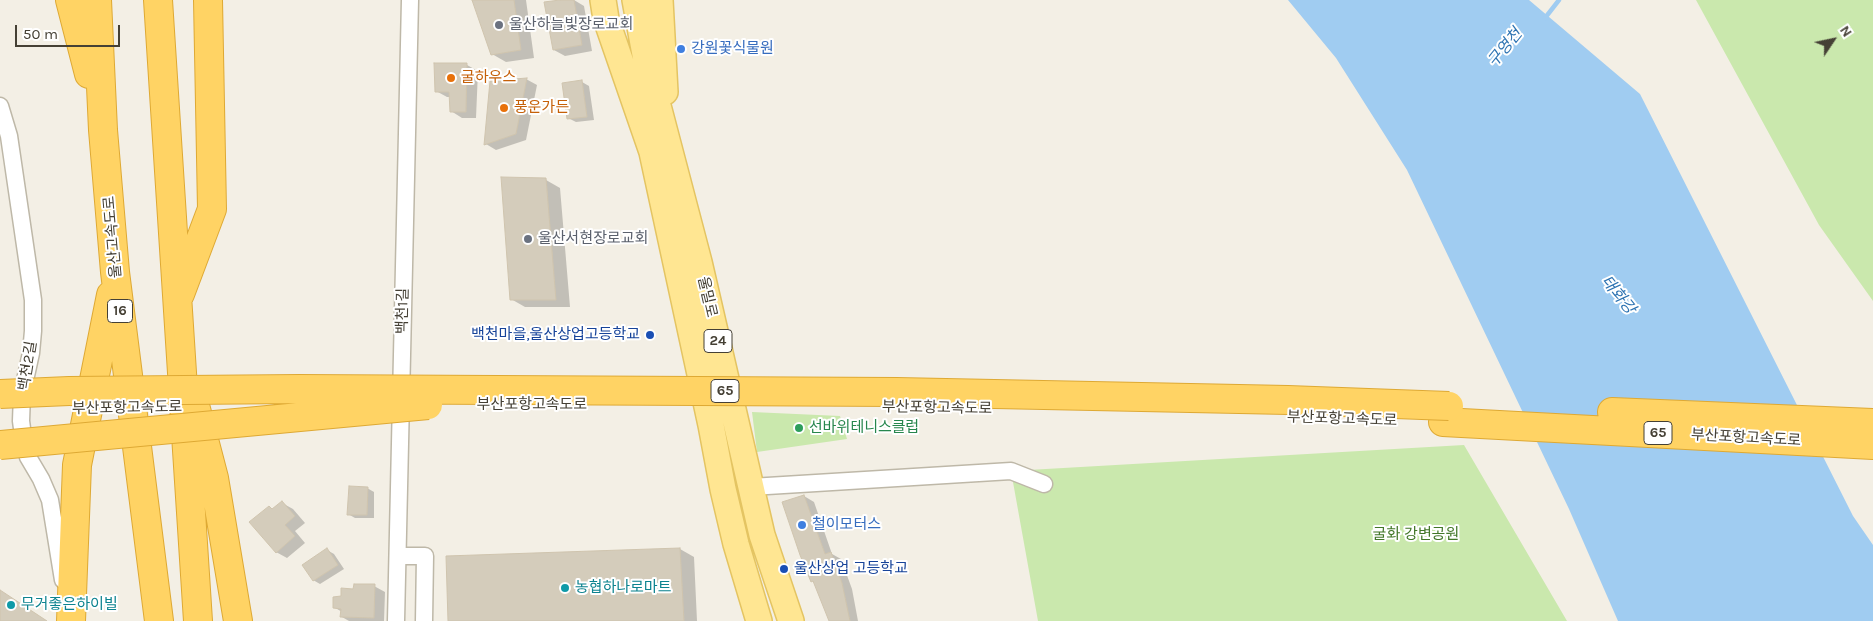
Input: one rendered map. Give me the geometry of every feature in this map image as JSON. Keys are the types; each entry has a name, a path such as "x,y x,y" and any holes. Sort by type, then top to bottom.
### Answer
{"highway":[{"path":"70,0 103,130"},
{"name":"울산고속도로","path":"97,0 103,130 115,272 159,621"},
{"path":"158,0 198,621"},
{"path":"177,302 212,209 208,0"},
{"path":"69,621 77,465 115,272"},
{"path":"180,342 214,478 238,621"},
{"path":"0,381 69,391"},
{"name":"부산포항고속도로","path":"0,394 69,391 448,389 907,392 1288,400 1873,423"},
{"path":"0,445 428,405"},
{"name":"부산포항고속도로","path":"0,412 115,407 428,405 941,407 1443,422 1873,445"}],"main road":[{"path":"603,0 606,19 660,150"},
{"name":"울밀로","path":"635,0 660,150 722,489 759,621"},
{"path":"660,0 660,150"},
{"name":"울밀로","path":"660,150 699,262 762,535 791,621"}],"street":[{"name":"백천1길","path":"396,621 410,0"},
{"name":"백천2길","path":"0,106 9,136 32,300 33,331 31,353 22,394 21,421 28,457 46,490 51,506 69,621"},
{"path":"750,487 1011,471 1044,484"},
{"path":"398,556 425,556 424,621"}],"green space":[{"path":"1696,0 1873,0 1873,301 1819,225"},
{"name":"선바위테니스클럽","path":"752,412 840,416 847,439 757,452"},
{"name":"굴화 강변공원","path":"1464,445 1567,621 1038,621 1011,471"}],"water":[{"name":"태화강","path":"1288,0 1529,0 1640,94 1853,516 1873,545 1873,621 1618,621 1569,509 1407,170 1336,58"}],"building":[{"name":"울산하늘빛장로교회","path":"472,0 514,0 521,50 491,55"},
{"path":"574,0 582,45 553,50 544,2"},
{"name":"굴하우스","path":"434,63 467,63 466,112 450,112 449,92 435,92"},
{"name":"풍운가든","path":"527,78 516,134 484,145 490,81"},
{"path":"582,80 587,117 567,119 562,83"},
{"name":"울산서현장로교회","path":"501,177 546,178 556,300 510,300"},
{"path":"349,486 368,487 367,515 347,515"},
{"path":"804,495 825,554 831,552 842,583 850,621 829,621 800,555 782,502"},
{"path":"282,501 295,516 285,525 295,536 276,553 249,522 269,506 272,509"},
{"path":"327,548 338,565 313,581 302,565"},
{"name":"농협하나로마트","path":"680,548 684,621 448,621 446,556"},
{"path":"354,584 375,584 374,618 340,617 341,609 333,608 333,597 341,596 341,588 353,589"},
{"name":"무거좋은하이빌","path":"0,590 47,621 0,621"}],"waterway":[{"name":"구영천","path":"1545,18 1559,0"}],"place":[{"name":"울산하늘빛장로교회","path":"499,25"},
{"name":"강원꽃식물원","path":"681,49"},
{"name":"굴하우스","path":"451,78"},
{"name":"풍운가든","path":"504,108"},
{"name":"울산서현장로교회","path":"528,239"},
{"name":"백천마을,울산상업고등학교","path":"650,335"},
{"name":"선바위테니스클럽","path":"799,428"},
{"name":"철이모터스","path":"802,525"},
{"name":"울산상업 고등학교","path":"784,569"},
{"name":"농협하나로마트","path":"565,588"},
{"name":"무거좋은하이빌","path":"11,605"}]}
